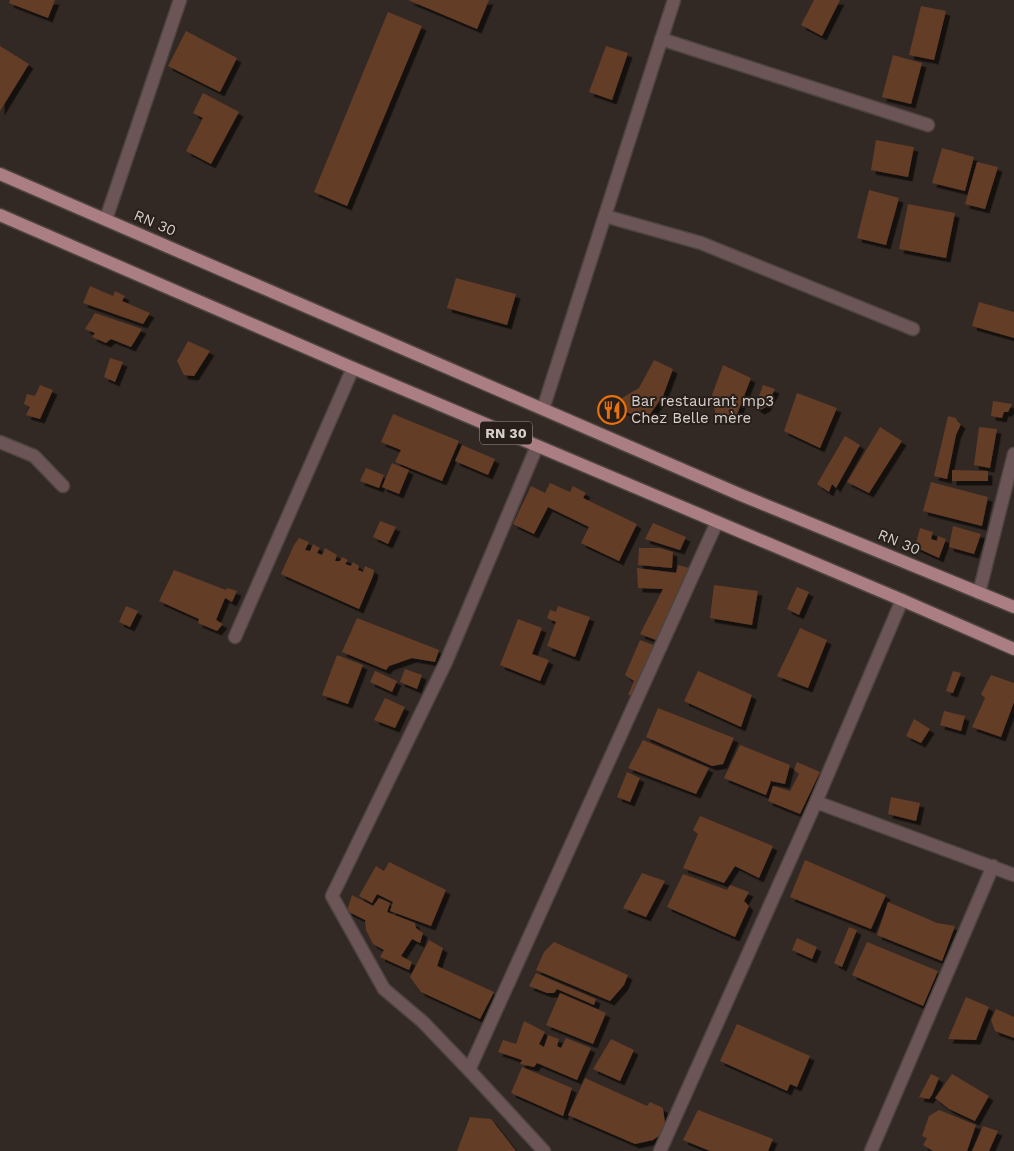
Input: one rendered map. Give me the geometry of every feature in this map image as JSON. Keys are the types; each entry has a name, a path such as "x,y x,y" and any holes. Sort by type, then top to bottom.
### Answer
{"main road":[{"name":"RN 30","path":"0,174 741,495 1014,607"},
{"name":"RN 30","path":"0,215 353,368 1014,649"}],"street":[{"path":"106,219 180,0"},
{"path":"543,409 674,0"},
{"path":"661,40 928,125"},
{"path":"605,216 701,243 913,329"},
{"path":"235,637 353,368"},
{"path":"0,442 34,456 63,486"},
{"path":"537,446 446,662 332,896 384,989 422,1022 470,1070 544,1151"},
{"path":"979,593 1014,454"},
{"path":"470,1070 716,522"},
{"path":"660,1151 816,802 902,600"},
{"path":"816,802 1014,875"},
{"path":"871,1151 993,866"}],"building":[{"path":"10,0 55,0 48,18 9,3"},
{"path":"408,0 489,0 477,29"},
{"path":"814,0 840,0 822,36 801,25"},
{"path":"921,6 946,11 934,60 909,55"},
{"path":"388,12 422,26 347,206 314,192"},
{"path":"186,31 237,58 220,92 168,66"},
{"path":"0,46 29,64 0,111"},
{"path":"606,46 628,53 612,100 589,92"},
{"path":"893,55 922,63 911,104 882,97"},
{"path":"203,93 239,112 211,164 186,151 203,118 193,113"},
{"path":"876,140 914,147 908,177 871,170"},
{"path":"942,148 974,157 965,191 932,183"},
{"path":"977,162 998,167 985,209 965,204"},
{"path":"869,190 899,198 886,245 857,238"},
{"path":"908,204 955,213 946,258 899,249"},
{"path":"456,278 516,294 507,325 447,308"},
{"path":"90,286 113,296 115,291 125,296 122,301 150,313 143,324 83,303"},
{"path":"979,302 1014,312 1014,338 972,326"},
{"path":"95,313 142,329 131,347 111,339 106,343 92,337 95,333 85,329"},
{"path":"188,341 210,351 194,376 184,375 177,361"},
{"path":"110,358 123,362 115,382 104,377"},
{"path":"654,360 673,369 663,396 646,420 621,410 622,398 639,388"},
{"path":"723,365 751,378 736,417 722,420 716,418 712,395"},
{"path":"40,385 53,390 40,419 26,415 30,407 24,404 27,394 35,396"},
{"path":"763,385 775,389 766,407 760,410 755,407"},
{"path":"797,393 837,408 820,448 784,431"},
{"path":"993,401 1012,404 1008,412 1004,412 1002,418 991,416"},
{"path":"393,414 459,441 442,481 395,462 401,450 381,442"},
{"path":"948,416 956,418 961,424 956,435 947,479 934,476"},
{"path":"880,427 902,441 869,493 847,482"},
{"path":"979,427 997,429 990,468 974,465"},
{"path":"845,436 860,445 836,488 832,484 829,492 817,484"},
{"path":"462,445 495,459 488,475 455,461"},
{"path":"392,463 409,470 399,494 382,487"},
{"path":"366,468 384,475 379,488 360,481"},
{"path":"952,470 988,471 988,481 952,481"},
{"path":"931,482 988,497 982,526 923,511"},
{"path":"550,483 570,492 573,486 586,493 583,498 637,524 619,561 581,543 589,527 548,507 534,534 513,524 531,486 545,493"},
{"path":"380,521 396,527 388,544 373,537"},
{"path":"653,523 686,537 680,550 645,539"},
{"path":"953,526 981,534 974,554 949,547"},
{"path":"920,528 933,532 931,539 937,541 938,536 946,539 939,558 915,547"},
{"path":"299,538 309,542 305,550 310,551 313,544 320,548 317,553 322,555 325,548 337,555 335,561 340,561 342,557 348,560 345,564 351,566 353,562 359,566 358,570 363,572 365,566 374,570 359,609 281,574"},
{"path":"639,548 660,548 673,552 672,568 638,565"},
{"path":"678,565 693,569 656,640 640,634 663,589 638,588 637,568 676,573"},
{"path":"174,570 226,590 227,588 237,591 232,602 225,598 216,620 223,624 217,631 198,623 199,619 159,601"},
{"path":"714,585 758,591 752,625 710,618"},
{"path":"797,587 809,592 799,615 787,609"},
{"path":"126,606 138,611 130,627 119,622"},
{"path":"558,606 590,617 575,657 547,646 556,622 547,618 550,610 556,612"},
{"path":"357,618 439,650 435,662 412,658 389,666 386,670 342,652"},
{"path":"518,619 542,628 532,654 549,660 540,681 500,665"},
{"path":"800,628 827,640 808,688 777,676"},
{"path":"640,640 656,646 636,696 628,695 634,681 625,675"},
{"path":"337,655 363,665 348,704 322,695"},
{"path":"405,669 422,675 417,689 400,682"},
{"path":"375,671 397,681 392,692 370,682"},
{"path":"698,671 752,695 741,727 684,701"},
{"path":"953,671 961,673 953,693 946,691"},
{"path":"991,675 1014,683 1014,702 1001,737 972,727 985,698 981,694"},
{"path":"385,698 405,707 395,728 374,720"},
{"path":"658,708 734,738 723,764 712,766 646,737"},
{"path":"944,711 965,716 961,731 940,725"},
{"path":"914,719 930,729 921,743 906,736"},
{"path":"643,740 709,768 696,794 628,768"},
{"path":"740,745 790,765 785,784 771,781 766,795 724,778"},
{"path":"797,762 820,772 800,814 768,801 773,786 790,791 799,774 794,770"},
{"path":"627,772 640,778 630,802 617,797"},
{"path":"891,797 920,803 916,821 888,814"},
{"path":"700,816 773,846 759,878 735,866 724,883 683,868 698,834 693,830"},
{"path":"805,860 886,895 871,929 790,897"},
{"path":"389,862 446,890 431,926 390,911 393,902 377,894 372,903 359,896 376,866 384,871"},
{"path":"642,873 665,881 646,917 623,908"},
{"path":"683,874 727,890 730,885 749,892 744,901 749,906 735,937 667,907"},
{"path":"352,895 373,906 379,898 390,903 387,912 415,923 416,928 423,933 420,943 412,939 401,956 412,962 409,970 380,957 384,950 373,944 366,930 365,920 347,911"},
{"path":"888,902 937,923 955,926 942,961 877,935"},
{"path":"849,927 857,930 842,967 834,963"},
{"path":"797,938 817,947 812,959 792,950"},
{"path":"429,940 443,948 437,966 494,992 480,1019 421,992 410,977"},
{"path":"554,942 628,975 624,985 610,1001 536,970 544,952"},
{"path":"867,942 938,971 923,1006 852,975"},
{"path":"536,973 596,999 594,1005 557,989 554,993 547,993 529,986"},
{"path":"560,993 606,1013 593,1044 546,1025"},
{"path":"966,997 989,1007 976,1040 948,1039"},
{"path":"996,1009 1014,1017 1014,1038 995,1031 991,1020"},
{"path":"524,1021 545,1032 539,1044 544,1047 548,1035 559,1039 557,1046 561,1048 566,1038 591,1048 577,1080 537,1063 534,1067 520,1064 522,1060 498,1052 503,1040 516,1044"},
{"path":"737,1024 810,1056 797,1087 790,1084 787,1091 720,1061"},
{"path":"611,1039 634,1050 620,1081 593,1069"},
{"path":"522,1067 572,1088 563,1116 511,1093"},
{"path":"931,1074 939,1078 932,1095 929,1099 919,1097"},
{"path":"952,1074 989,1096 975,1121 949,1109 935,1098"},
{"path":"585,1078 647,1106 650,1102 663,1108 666,1131 653,1140 635,1144 568,1115"},
{"path":"698,1110 773,1139 768,1151 710,1151 683,1140"},
{"path":"939,1110 976,1125 967,1151 933,1151 923,1145 927,1138 922,1136 929,1116"},
{"path":"470,1117 491,1119 516,1151 457,1151"},
{"path":"983,1126 998,1131 989,1151 972,1151"}],"place":[{"name":"Bar restaurant mp3 Chez Belle mère","path":"612,410"}]}
